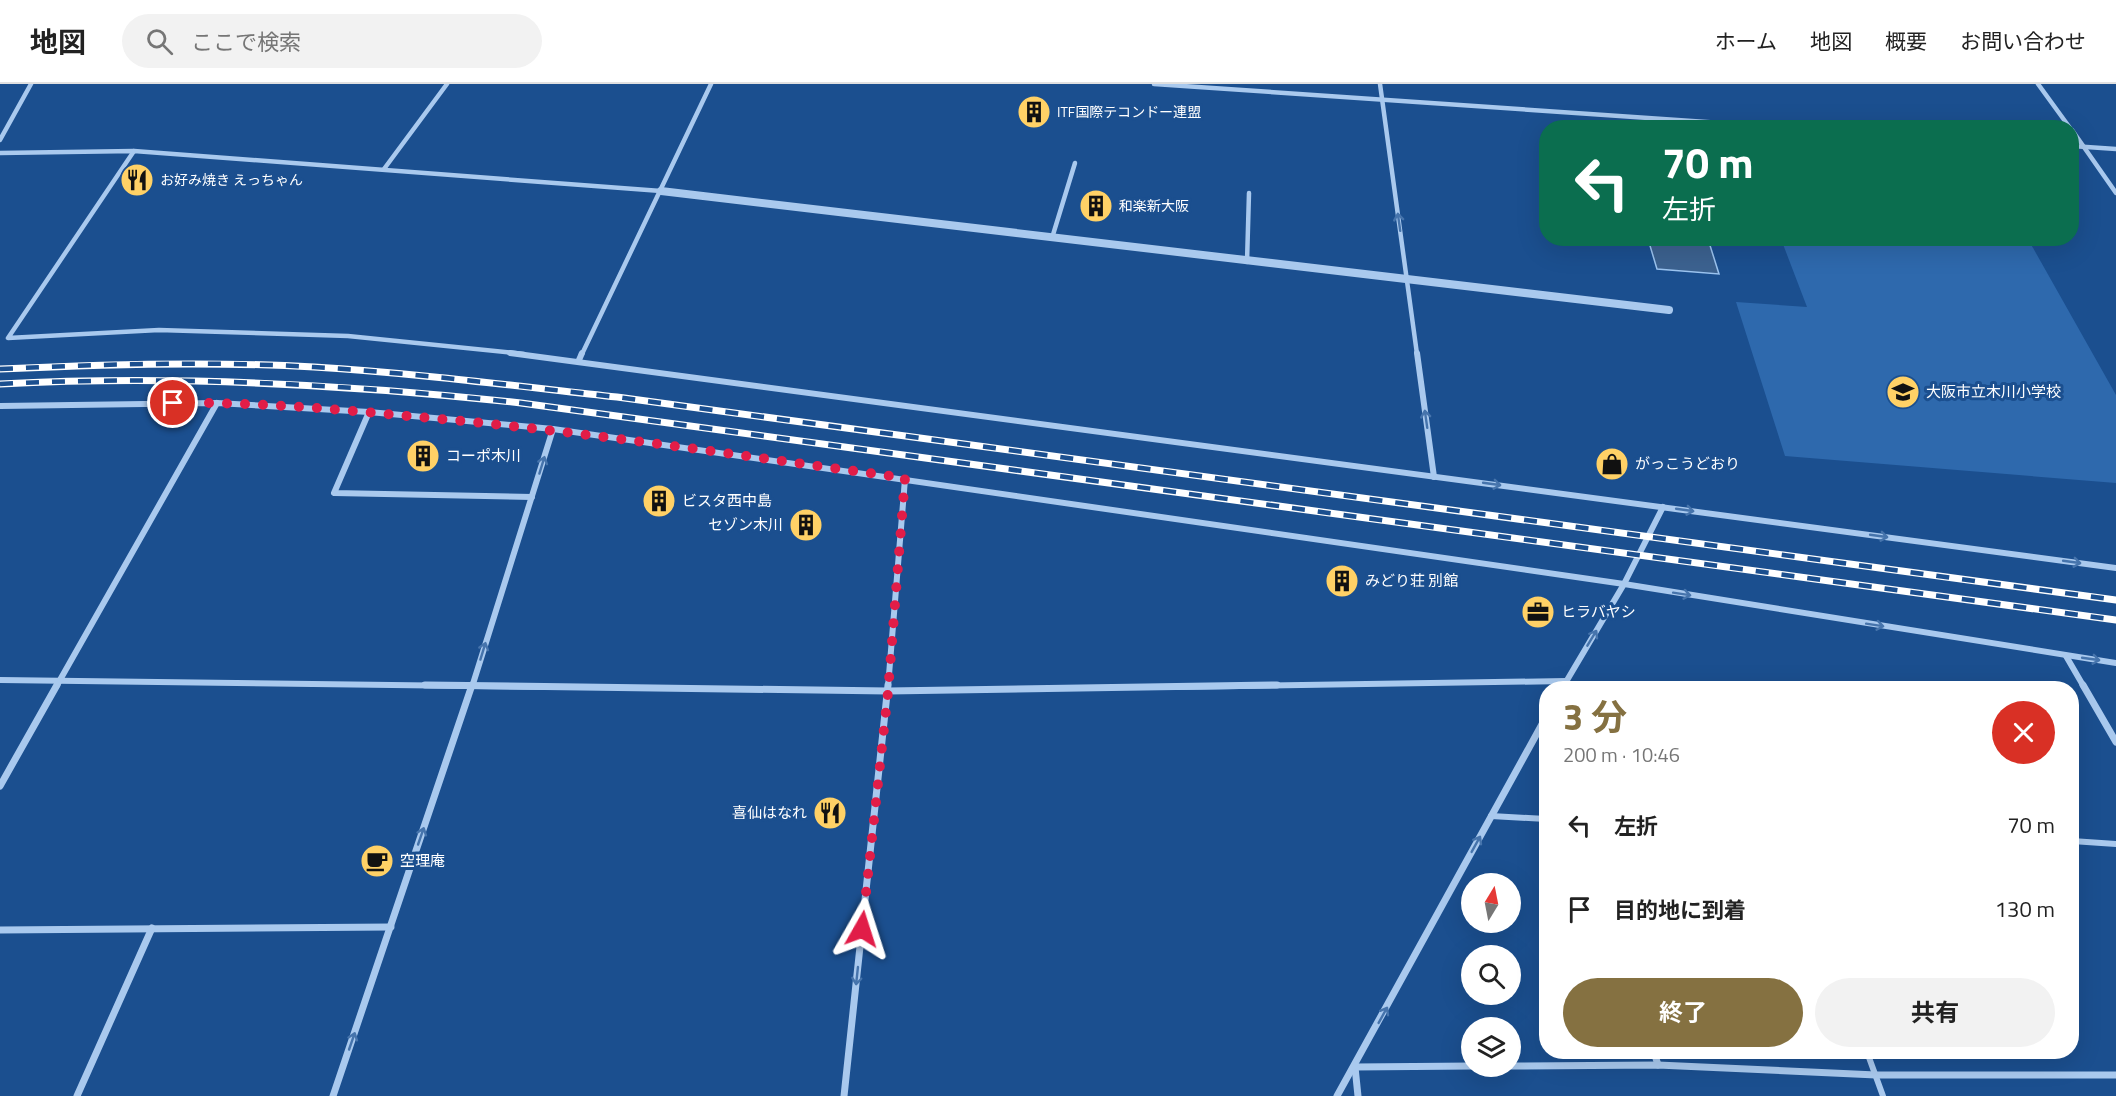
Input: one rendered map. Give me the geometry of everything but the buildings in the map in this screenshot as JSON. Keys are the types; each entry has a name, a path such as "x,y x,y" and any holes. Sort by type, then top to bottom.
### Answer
{"street":[{"path":"0,140 31,84"},
{"path":"384,169 447,84"},
{"path":"579,360 711,84"},
{"path":"1154,84 1676,120"},
{"path":"1380,84 1434,477"},
{"path":"2038,84 2064,120"},
{"path":"2079,140 2116,193"},
{"path":"2079,147 2116,149"},
{"path":"8,338 134,151"},
{"path":"0,153 134,151 661,191 1247,262 1669,310"},
{"path":"1052,238 1075,164"},
{"path":"1247,262 1249,193"},
{"path":"0,339 159,330 348,336 579,360 2116,568"},
{"path":"0,786 217,403"},
{"path":"0,405 217,403 369,412 553,429 905,478 1624,584 2116,663"},
{"path":"369,412 334,493 532,496"},
{"path":"333,1096 472,686 553,429"},
{"path":"844,1096 888,692 905,478"},
{"path":"1566,681 1624,584 1663,507"},
{"path":"2066,656 2116,742"},
{"path":"0,680 888,692 1539,681"},
{"path":"1337,1096 1539,730"},
{"path":"1491,816 1539,819"},
{"path":"2079,841 2116,844"},
{"path":"0,930 391,927"},
{"path":"77,1096 152,928"},
{"path":"1656,1059 1658,1065"},
{"path":"1869,1059 1883,1096"},
{"path":"1521,1066 1658,1065 1875,1075 2116,1075"},
{"path":"1355,1067 1461,1066"},
{"path":"1355,1067 1358,1096"}],"shaded area":[{"path":"1650,246 1710,246 1719,274 1657,269"},
{"path":"1784,246 2032,246 2116,395 2116,483 1785,456 1736,302 1807,307"}],"railway":[{"path":"0,369 157,364 275,365 503,384 617,397 2116,600"},
{"path":"0,384 131,380 261,383 326,386 521,403 2116,620"}],"place":[{"name":"ITF国際テコンドー連盟","path":"1034,112"},
{"name":"お好み焼き えっちゃん","path":"137,180"},
{"name":"和楽新大阪","path":"1096,206"},
{"name":"大阪市立木川小学校","path":"1903,392"},
{"name":"コーポ木川","path":"423,456"},
{"name":"がっこうどおり","path":"1612,464"},
{"name":"ビスタ西中島","path":"659,501"},
{"name":"セゾン木川","path":"806,525"},
{"name":"みどり荘 別館","path":"1342,581"},
{"name":"ヒラバヤシ","path":"1538,612"},
{"name":"喜仙はなれ","path":"830,813"},
{"name":"空理庵","path":"377,861"}],"route":[{"path":"173,403 217,403 369,412 553,429 905,478 888,692 862,929"}]}
